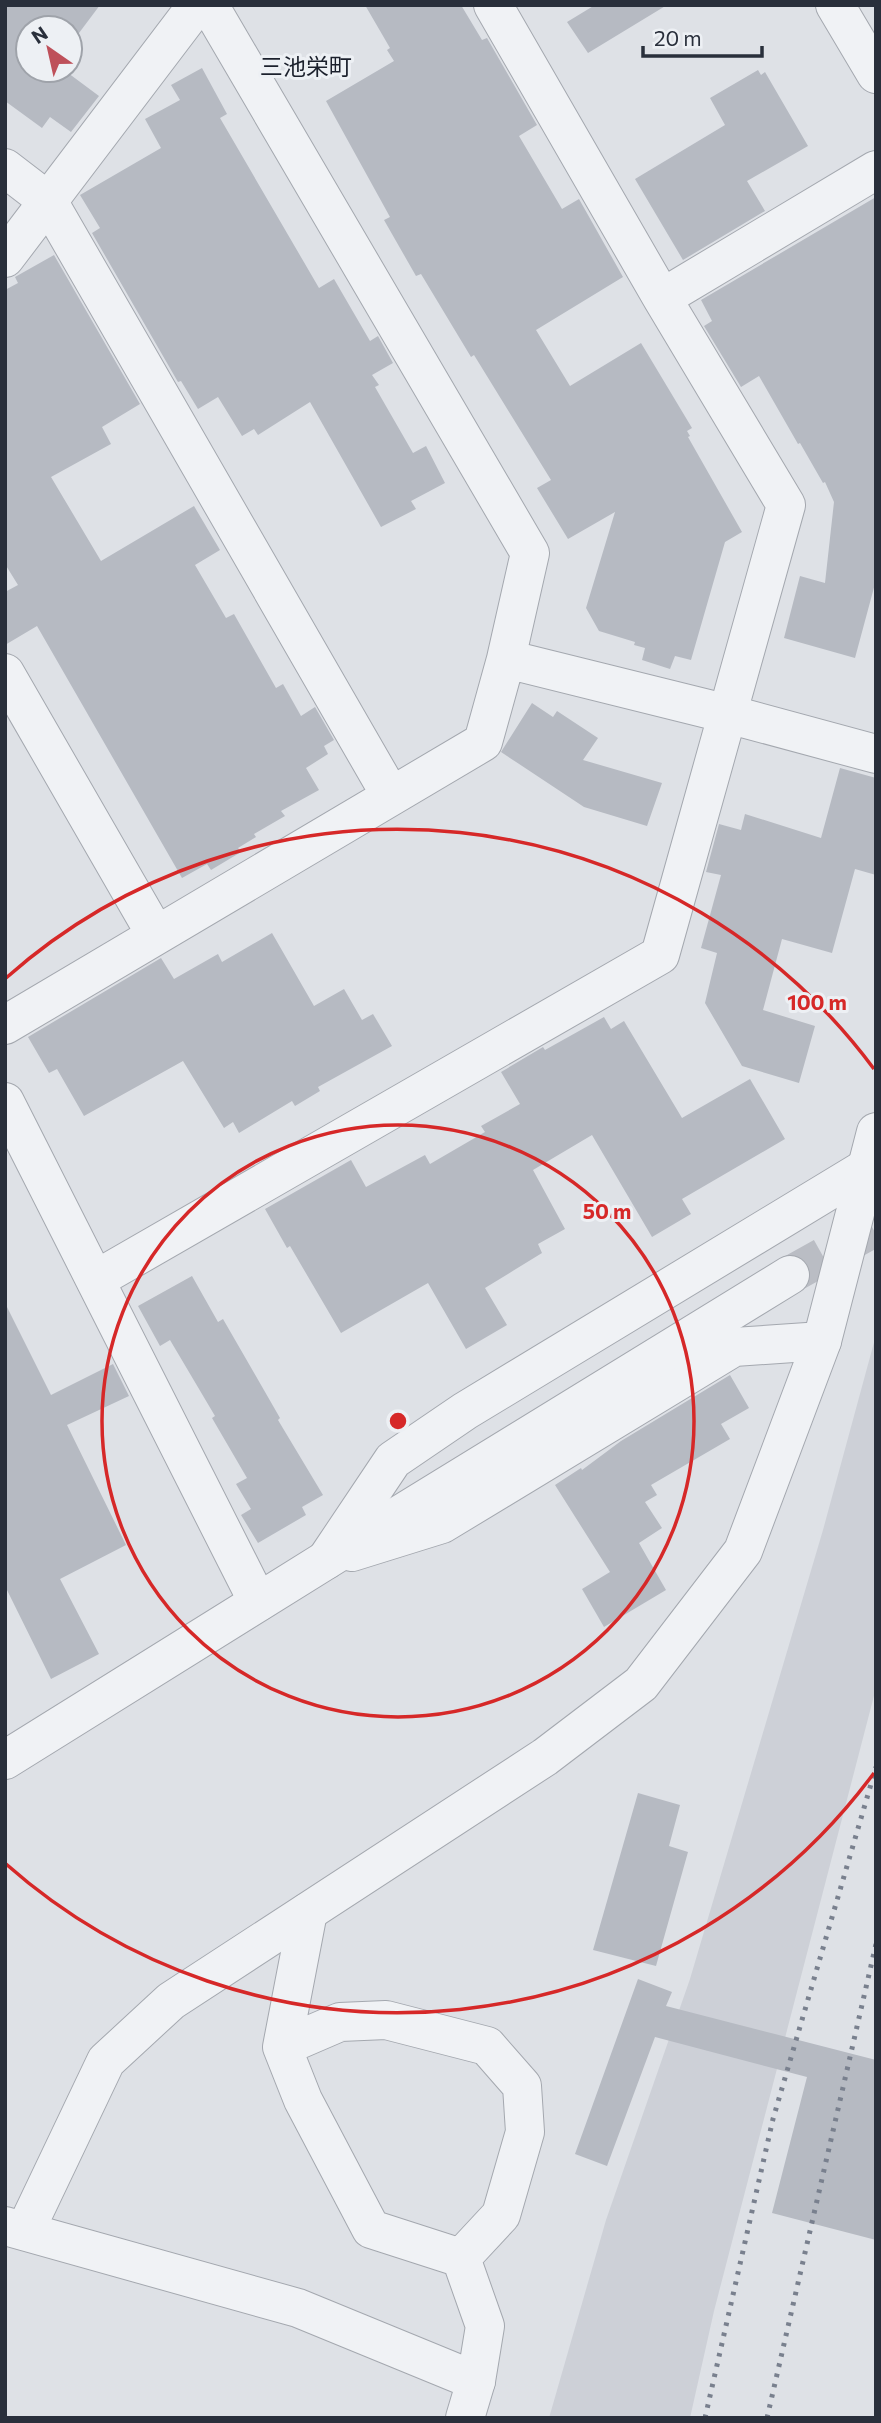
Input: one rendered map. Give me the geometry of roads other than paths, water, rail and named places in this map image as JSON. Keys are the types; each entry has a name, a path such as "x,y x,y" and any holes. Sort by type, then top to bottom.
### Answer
{"street":[{"path":"5,258 197,5"},
{"path":"5,1024 483,742 506,659 530,553 209,5"},
{"path":"95,1280 660,955 786,505 662,298 493,5"},
{"path":"835,5 876,74"},
{"path":"5,168 48,201 391,796"},
{"path":"662,298 876,170"},
{"path":"506,659 876,754"},
{"path":"5,673 156,935"},
{"path":"5,1102 258,1602"},
{"path":"477,2381 298,2308 15,2228 106,2061 171,2001 545,1757 641,1684 743,1551 822,1342 876,1132"},
{"path":"326,1560 393,1460 465,1411 866,1168"},
{"path":"5,1760 790,1275"},
{"path":"326,1560 442,1524 734,1347 822,1342"},
{"path":"308,1912 282,2047 303,2100 372,2228 461,2258"},
{"path":"282,2047 340,2022 386,2020 487,2046 522,2086 525,2132 501,2215 461,2258"},
{"path":"461,2258 485,2326 477,2381 465,2418"}],"tunnel":[{"path":"790,1275 876,1227"}],"railway":[{"path":"705,2418 773,2119 876,1767"},
{"path":"767,2418 876,1944"}],"district":[{"name":"三池栄町","path":"306,67"}]}
